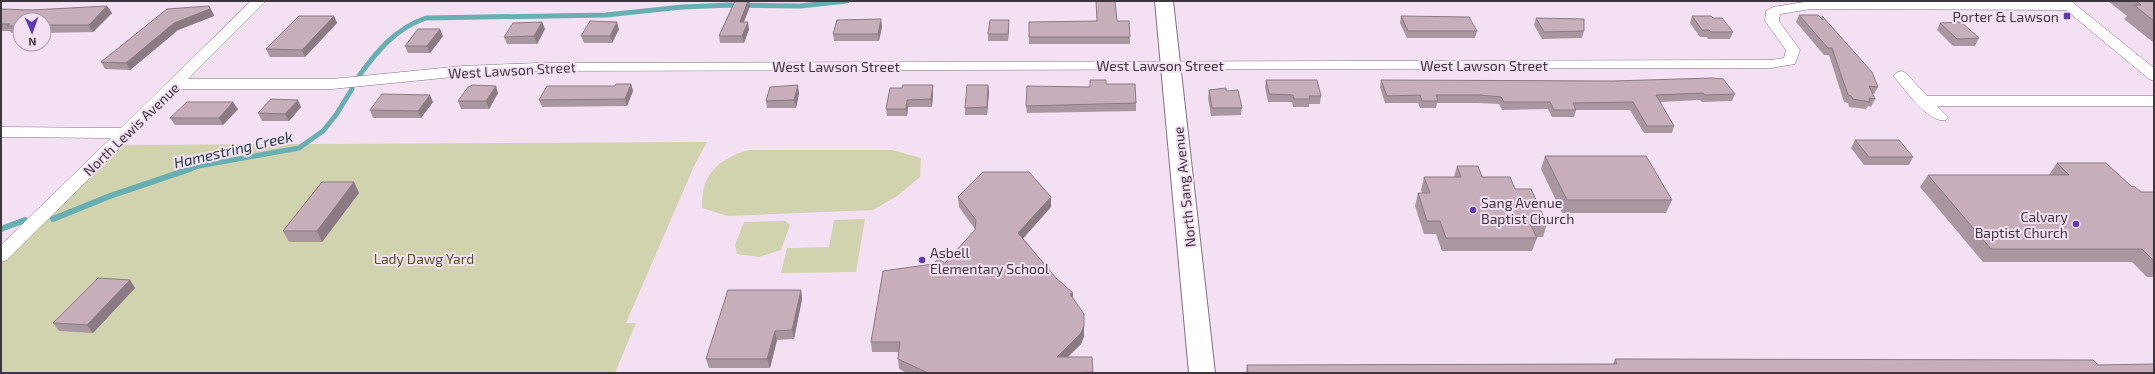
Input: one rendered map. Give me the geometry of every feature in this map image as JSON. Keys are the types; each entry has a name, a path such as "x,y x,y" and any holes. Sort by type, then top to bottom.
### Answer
{"street":[{"name":"North Lewis Avenue","path":"1,256 177,84 259,1"},
{"name":"North Sang Avenue","path":"1164,1 1202,373"},
{"name":"West Lawson Street","path":"177,84 332,84 363,82 463,70 538,67 1771,64 1790,61 1793,50 1772,21 1773,11 1811,5 2066,4"},
{"path":"2066,4 2153,74"},
{"path":"1901,76 1940,117"},
{"path":"1923,100 2154,101"},
{"path":"1,132 127,133"}],"green space":[{"name":"Lady Dawg Yard","path":"707,142 695,164 626,323 636,323 615,373 1,373 1,256 115,145"},
{"path":"748,150 892,150 921,158 920,177 897,196 873,210 728,216 702,208 704,186 713,170 728,158"},
{"path":"865,219 856,272 781,273 787,248 829,247 834,220"},
{"path":"786,221 790,225 781,250 759,257 737,254 735,245 744,222"}],"building":[{"path":"735,1 748,1 740,22 748,22 742,36 719,36"},
{"path":"1096,1 1115,1 1117,21 1129,21 1130,37 1029,37 1029,22 1097,21"},
{"path":"2136,1 2154,1 2154,21 2134,5 2141,5"},
{"path":"107,6 89,25 52,25 52,12 12,12 12,26 7,26 10,24 1,24 1,9 32,10"},
{"path":"209,6 210,9 174,23 126,63 101,62 167,9"},
{"path":"1799,15 1818,15 1823,20 1822,16 1872,72 1878,87 1869,86 1875,99 1869,98 1870,102 1853,99 1848,95 1832,48 1828,48"},
{"path":"299,16 334,16 302,50 266,49"},
{"path":"1401,16 1469,17 1477,31 1408,31"},
{"path":"1692,16 1711,16 1713,18 1722,18 1733,32 1711,32 1709,30 1702,30"},
{"path":"1536,18 1584,19 1584,31 1544,32"},
{"path":"881,19 878,34 833,34 837,20"},
{"path":"990,20 1009,20 1008,34 988,34"},
{"path":"590,21 617,22 610,36 581,36"},
{"path":"542,22 534,36 504,37 513,23"},
{"path":"1961,22 1979,38 1957,39 1940,23"},
{"path":"418,29 440,29 427,46 405,46"},
{"path":"1723,79 1735,94 1705,95 1703,93 1656,95 1674,126 1647,126 1633,102 1573,103 1576,110 1554,110 1550,102 1504,102 1501,97 1479,95 1436,95 1438,101 1422,101 1420,95 1387,96 1381,80 1613,81"},
{"path":"1090,80 1106,80 1106,84 1135,84 1136,103 1026,106 1027,86 1090,87"},
{"path":"1266,80 1317,80 1321,96 1309,96 1310,99 1294,99 1293,95 1269,94"},
{"path":"616,84 631,84 625,99 539,100 547,86 615,86"},
{"path":"473,85 496,86 486,101 458,101 468,87"},
{"path":"798,85 794,100 766,101 770,87"},
{"path":"903,85 933,85 931,99 907,100 906,109 886,109 890,88 902,88"},
{"path":"967,85 988,85 987,107 965,108"},
{"path":"1226,88 1226,91 1238,90 1242,108 1212,108 1209,90"},
{"path":"382,94 430,95 418,111 370,110"},
{"path":"271,99 298,100 285,114 258,113"},
{"path":"187,102 233,102 219,118 170,118"},
{"path":"1855,140 1899,140 1913,157 1869,157"},
{"path":"1545,156 1646,156 1672,200 1567,200"},
{"name":"Calvary Baptist Church","path":"2057,163 2106,163 2131,186 2135,187 2141,192 2154,192 2154,261 2142,249 1991,249 1928,175 2069,175"},
{"path":"1457,166 1478,166 1482,177 1510,177 1515,189 1531,189 1547,224 1530,224 1537,238 1446,238 1440,221 1427,221 1418,193 1430,193 1424,177 1461,177"},
{"path":"983,172 1029,172 1051,197 1018,233 1056,278 1073,293 1070,294 1084,314 1084,326 1081,333 1057,357 1092,357 1093,372 928,373 898,359 900,342 871,342 883,271 933,264 938,259 945,263 975,230 976,220 958,197"},
{"path":"322,182 354,182 317,231 283,231"},
{"path":"98,278 130,280 87,325 53,323"},
{"path":"728,290 801,290 792,330 775,331 767,359 706,359"},
{"path":"1615,359 2093,360 2098,365 2154,364 2154,373 1248,373 1247,365 1617,364"}],"waterway":[{"name":"Hamestring Creek","path":"359,76 380,49 396,34 415,22 426,18 606,15 682,7 730,5 800,6 847,1"},
{"name":"Hamestring Creek","path":"190,169 199,166 299,148 323,131 336,115 352,89"},
{"name":"Hamestring Creek","path":"53,219 110,196 190,169"},
{"name":"Hamestring Creek","path":"1,229 25,220"}],"place":[{"name":"Porter & Lawson","path":"2067,16"},
{"name":"Sang Avenue Baptist Church","path":"1473,210"},
{"name":"Calvary Baptist Church","path":"2076,224"},
{"name":"Asbell Elementary School","path":"922,260"}]}
